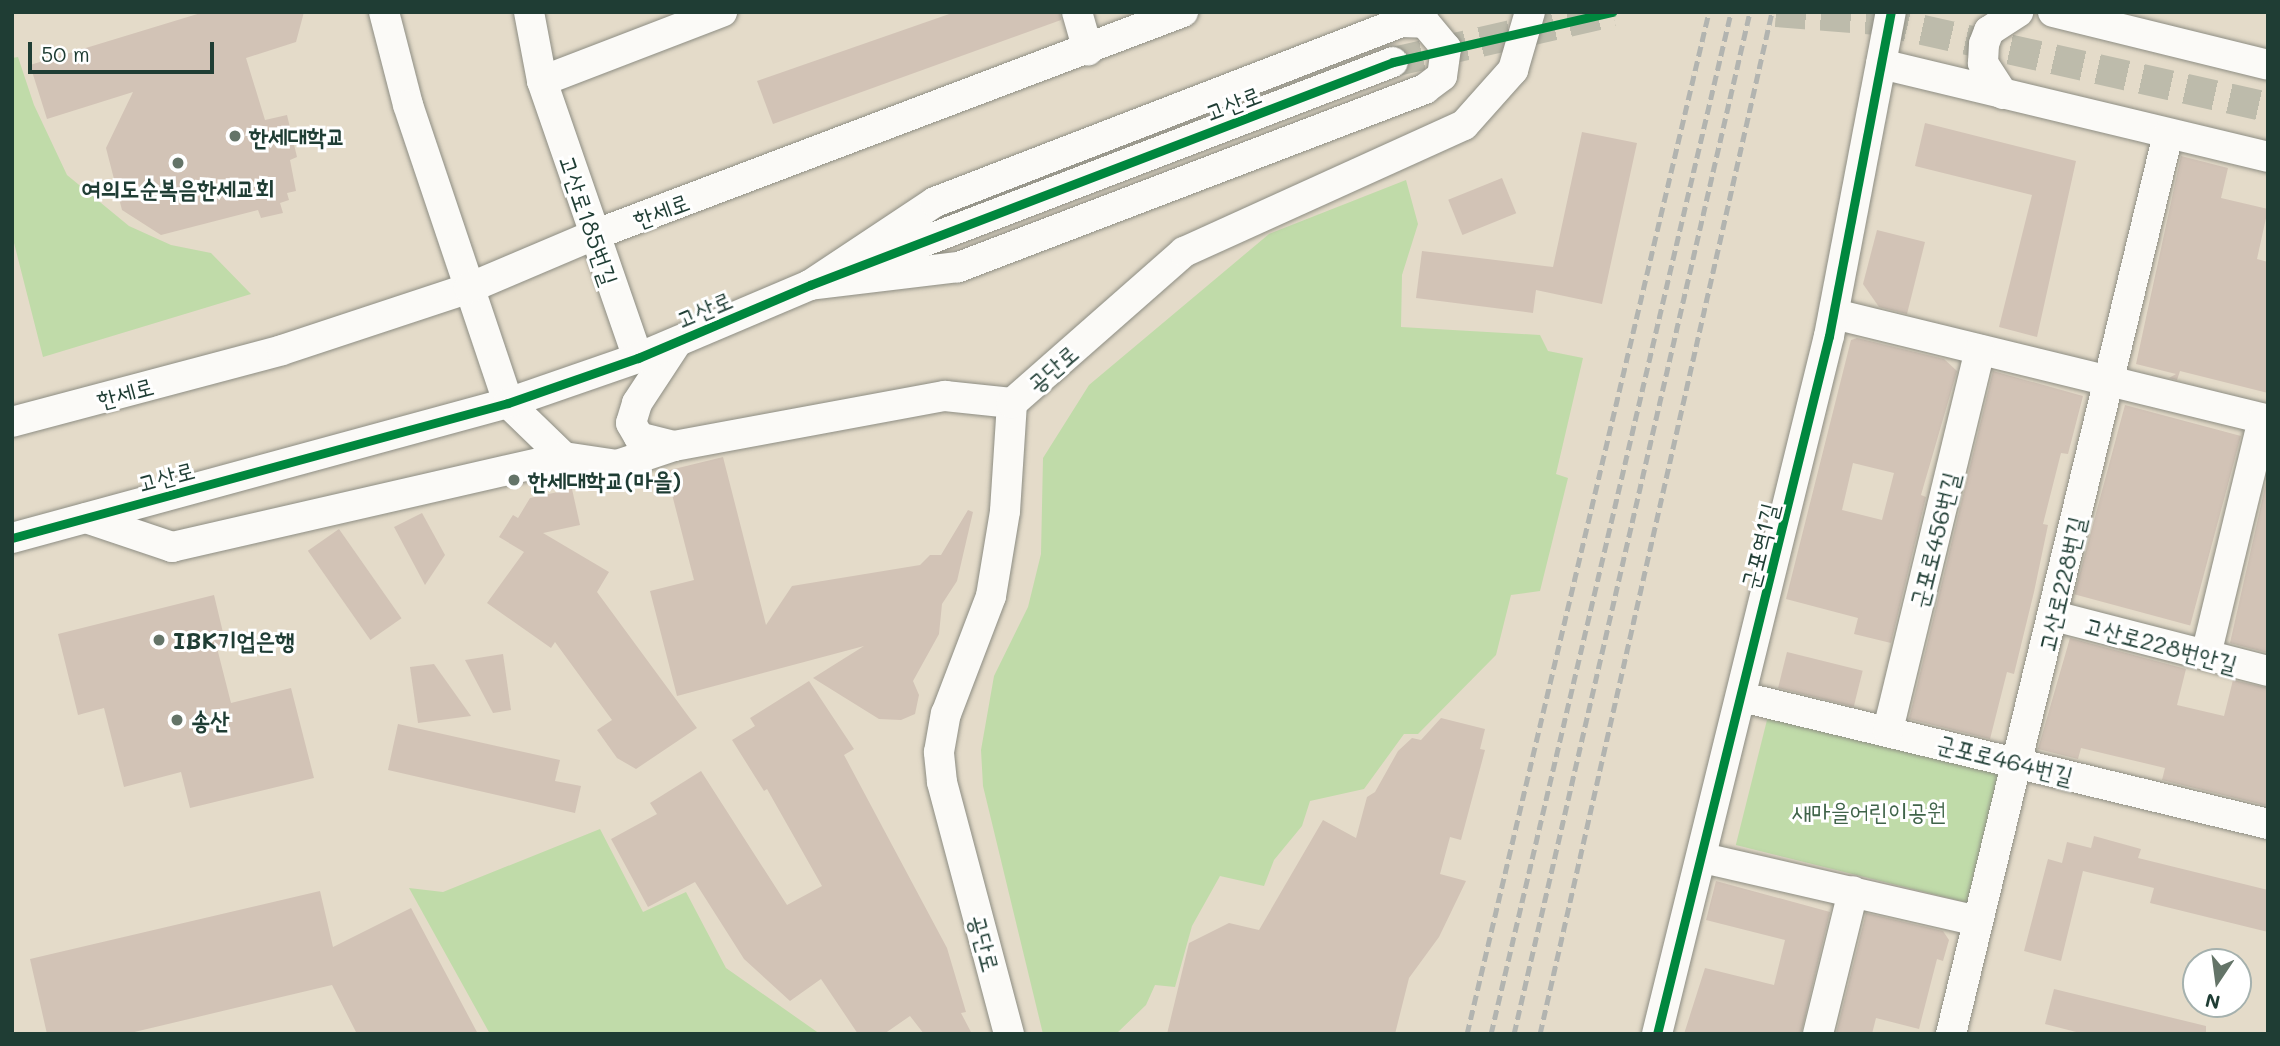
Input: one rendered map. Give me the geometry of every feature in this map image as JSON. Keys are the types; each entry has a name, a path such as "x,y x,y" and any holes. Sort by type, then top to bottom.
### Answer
{"street":[{"name":"고산로185번길","path":"529,12 542,81 638,358"},
{"path":"542,81 722,12"},
{"path":"1077,12 1088,50"},
{"name":"한세로","path":"12,422 282,350 469,288 594,235 1183,12"},
{"name":"공단로","path":"1009,1034 942,782 939,752 950,703 991,596 1005,511 1012,403 1184,251 1464,125 1513,70 1530,12"},
{"name":"군포역1길","path":"1657,1034 1703,858 1834,314 1891,12"},
{"path":"2003,94 1983,63 1984,44 1989,30 2018,12"},
{"path":"2053,12 2268,65"},
{"path":"382,14 508,403 564,457"},
{"path":"1401,22 1425,23 1446,48 1442,76 1425,89 958,267 810,285 935,202 1368,32 1401,22"},
{"name":"고산로","path":"12,538 508,403 638,358 810,285 1393,62"},
{"path":"1881,64 2268,157"},
{"name":"고산로228번길","path":"1951,1034 2054,616 2168,134"},
{"path":"1834,314 2265,419 2206,655"},
{"path":"674,446 639,437 631,423 637,403 677,342"},
{"name":"군포로456번길","path":"1888,730 1980,350"},
{"path":"86,518 172,547 564,457 617,465 674,446 945,396 1012,403"},
{"name":"고산로228번안길","path":"2054,616 2268,671"},
{"name":"군포로464번길","path":"1742,697 2018,761 2268,824"},
{"path":"1703,858 1978,921"},
{"path":"1818,1034 1853,891"}],"green space":[{"path":"18,57 34,105 67,175 129,226 171,245 211,253 251,294 43,357 12,235 12,58"},
{"path":"1406,180 1418,224 1402,275 1401,327 1540,335 1548,351 1583,358 1556,474 1568,478 1540,591 1511,595 1496,655 1418,734 1404,734 1364,789 1310,801 1302,826 1274,860 1264,886 1220,876 1192,926 1175,987 1155,985 1146,1005 1116,1034 1043,1034 983,786 981,750 994,676 1028,607 1041,554 1043,458 1089,385 1269,234"},
{"name":"새마을어린이공원","path":"1768,716 2003,775 1971,904 1736,845"},
{"path":"600,829 643,912 686,892 726,968 820,1034 490,1034 409,888 443,892"}],"building":[{"path":"204,12 304,12 296,42 246,58 265,120 287,115 297,157 290,160 296,191 287,193 289,200 280,203 283,213 261,218 258,210 161,235 122,210 106,148 133,92 47,119 30,65"},
{"path":"955,12 1060,12 1061,20 773,124 757,81"},
{"path":"1925,123 2076,161 2037,337 1999,327 2032,195 1915,166"},
{"path":"1582,132 1637,143 1602,304 1536,290 1533,313 1416,298 1422,251 1553,267"},
{"path":"2181,156 2228,168 2221,198 2268,209 2257,259 2268,262 2268,393 2180,371 2177,380 2169,378 2176,374 2136,364"},
{"path":"1502,178 1516,213 1462,235 1448,200"},
{"path":"1877,230 1925,242 1907,314 1879,307 1863,284"},
{"path":"1857,338 1944,359 1957,371 1921,495 1926,497 1891,643 1854,634 1858,618 1786,599 1851,340","holes":["1853,463 1894,473 1882,520 1842,510"]},
{"path":"1993,371 2083,396 2068,454 2061,453 2043,524 2048,525 2014,674 2007,672 1990,739 1909,719"},
{"path":"2125,405 2241,436 2190,625 2074,594"},
{"path":"723,457 766,625 792,586 920,565 930,555 941,555 968,510 973,512 957,581 942,604 939,634 913,681 919,695 915,714 901,720 879,719 813,678 864,646 677,696 650,591 694,580 666,471"},
{"path":"2268,474 2268,653 2230,643"},
{"path":"572,489 580,525 543,533 609,572 597,592 697,728 636,769 617,758 597,730 612,720 555,642 551,648 487,603 524,552 499,537 513,515 518,518 530,498"},
{"path":"422,513 445,555 425,585 394,527"},
{"path":"339,529 402,618 370,640 308,551"},
{"path":"214,595 226,645 217,648 231,703 291,688 314,778 190,808 181,772 124,787 104,708 78,715 58,634"},
{"path":"2070,638 2186,669 2177,705 2224,716 2233,680 2268,688 2268,806 2162,780 2165,768 2081,748 2078,759 2038,749"},
{"path":"1787,652 1863,671 1854,707 1778,688"},
{"path":"503,654 511,710 493,713 465,660"},
{"path":"434,664 471,716 418,723 410,667"},
{"path":"809,681 854,749 844,755 947,948 966,1012 961,1013 972,1034 924,1034 910,1016 884,1034 858,1034 821,979 790,1001 744,959 695,882 648,907 611,839 657,814 650,803 701,771 787,905 822,886 767,789 764,791 732,740 755,726 750,718"},
{"path":"1441,718 1485,729 1480,749 1485,750 1461,840 1450,837 1440,874 1466,881 1439,937 1409,978 1395,1034 1167,1034 1189,943 1229,923 1259,930 1323,820 1356,838 1367,797 1375,792 1398,751 1412,738 1421,740"},
{"path":"398,724 560,760 555,781 581,786 575,813 388,770"},
{"path":"2094,836 2141,849 2138,858 2268,890 2268,932 2150,903 2154,888 2083,871 2061,961 2024,951 2048,859 2062,863 2067,842 2091,848"},
{"path":"1716,881 1830,912 1801,1034 1684,1034 1705,968 1774,985 1785,940 1706,920"},
{"path":"320,891 333,947 411,908 478,1034 357,1034 332,985 126,1034 47,1034 30,959"},
{"path":"1866,913 1943,931 1949,940 1943,961 1937,959 1919,1029 1876,1018 1872,1034 1836,1034"},
{"path":"2054,989 2206,1026 2206,1034 2084,1034 2045,1024"}],"tunnel":[{"path":"1393,62 1612,12"},
{"path":"1776,12 1878,20 2268,107"}],"railway":[{"path":"1467,1034 1709,12"},
{"path":"1491,1034 1731,12"},
{"path":"1514,1034 1750,12"},
{"path":"1540,1034 1772,12"}],"cycle path":[{"path":"12,538 508,403 638,358 810,285 1393,62 1612,12"},
{"path":"1657,1034 1829,336 1891,12"}],"place":[{"name":"한세대학교","path":"235,136"},
{"name":"여의도순복음한세교회","path":"178,163"},
{"name":"한세대학교(마을)","path":"514,480"},
{"name":"IBK기업은행","path":"159,640"},
{"name":"송산","path":"177,720"}]}
